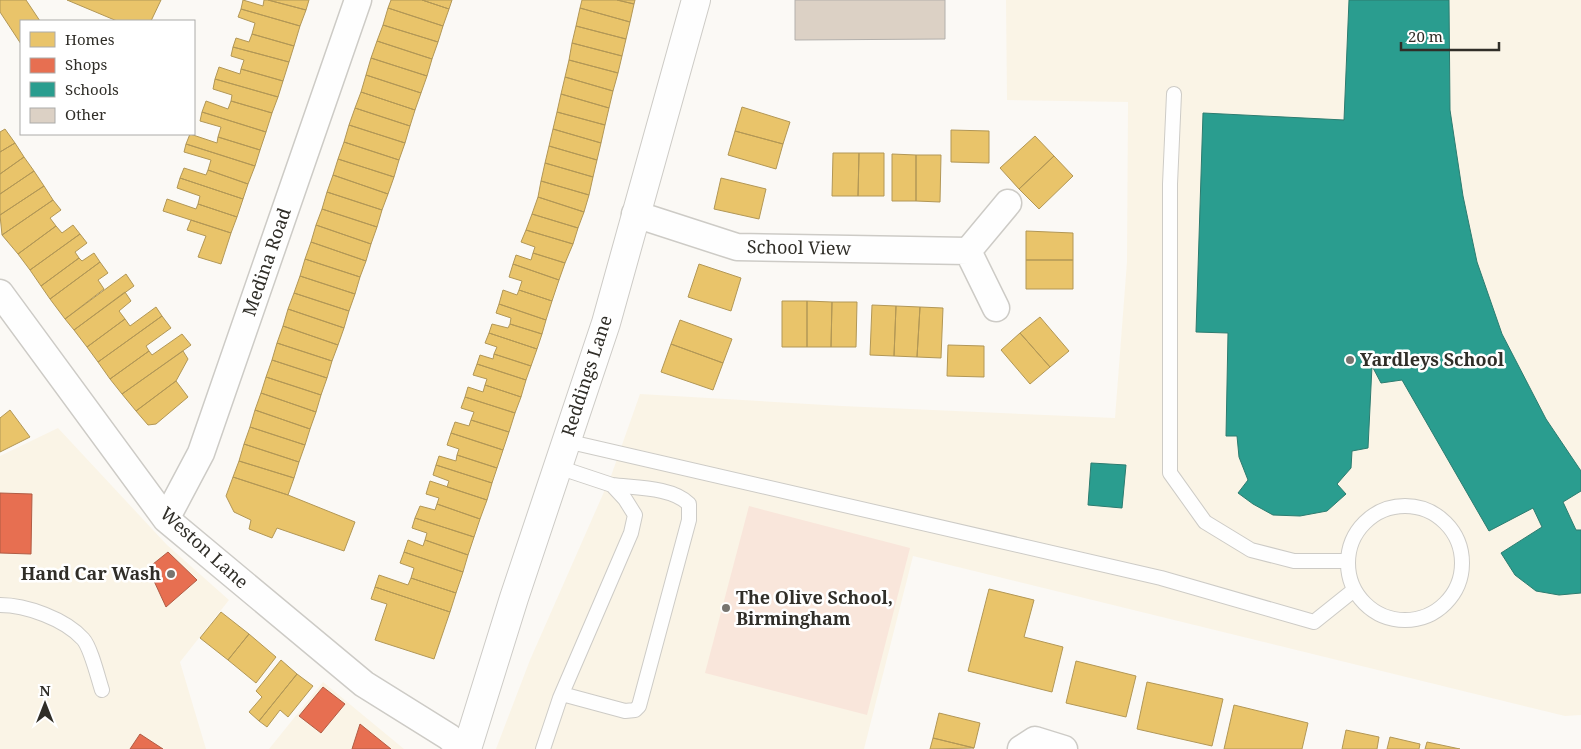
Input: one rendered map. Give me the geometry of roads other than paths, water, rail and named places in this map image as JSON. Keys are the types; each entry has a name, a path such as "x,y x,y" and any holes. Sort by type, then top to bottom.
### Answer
{"street":[{"name":"Medina Road","path":"166,518 201,453 358,0"},
{"name":"Reddings Lane","path":"467,749 606,323 634,214 696,0"},
{"path":"996,308 968,252 1008,203"},
{"name":"School View","path":"634,214 737,247 968,252"},
{"name":"Weston Lane","path":"0,293 166,518 364,684 449,737 461,749"},
{"path":"1021,749 1035,740 1064,749"}],"lane":[{"path":"1174,94 1170,184 1170,473 1205,522 1251,550 1294,561 1347,561"},
{"path":"566,441 1161,578 1314,622 1354,590"},
{"path":"558,467 612,485 665,492 686,500 690,504 689,520 639,706 635,710 625,711 562,694"},
{"path":"544,749 562,694 631,533 635,515 625,499 612,485"},
{"path":"1414,506 1433,512 1448,524 1458,541 1463,560 1460,579 1452,596 1438,611 1420,619 1401,620 1382,616 1366,605 1354,590 1349,576 1347,561 1351,542 1361,526 1376,513 1395,507 1414,506"},
{"path":"0,605 18,605 55,619 84,640 102,690"}],"place":[{"name":"Yardleys School","path":"1350,360"},
{"name":"Hand Car Wash","path":"171,574"},
{"name":"The Olive School, Birmingham","path":"726,608"}]}
